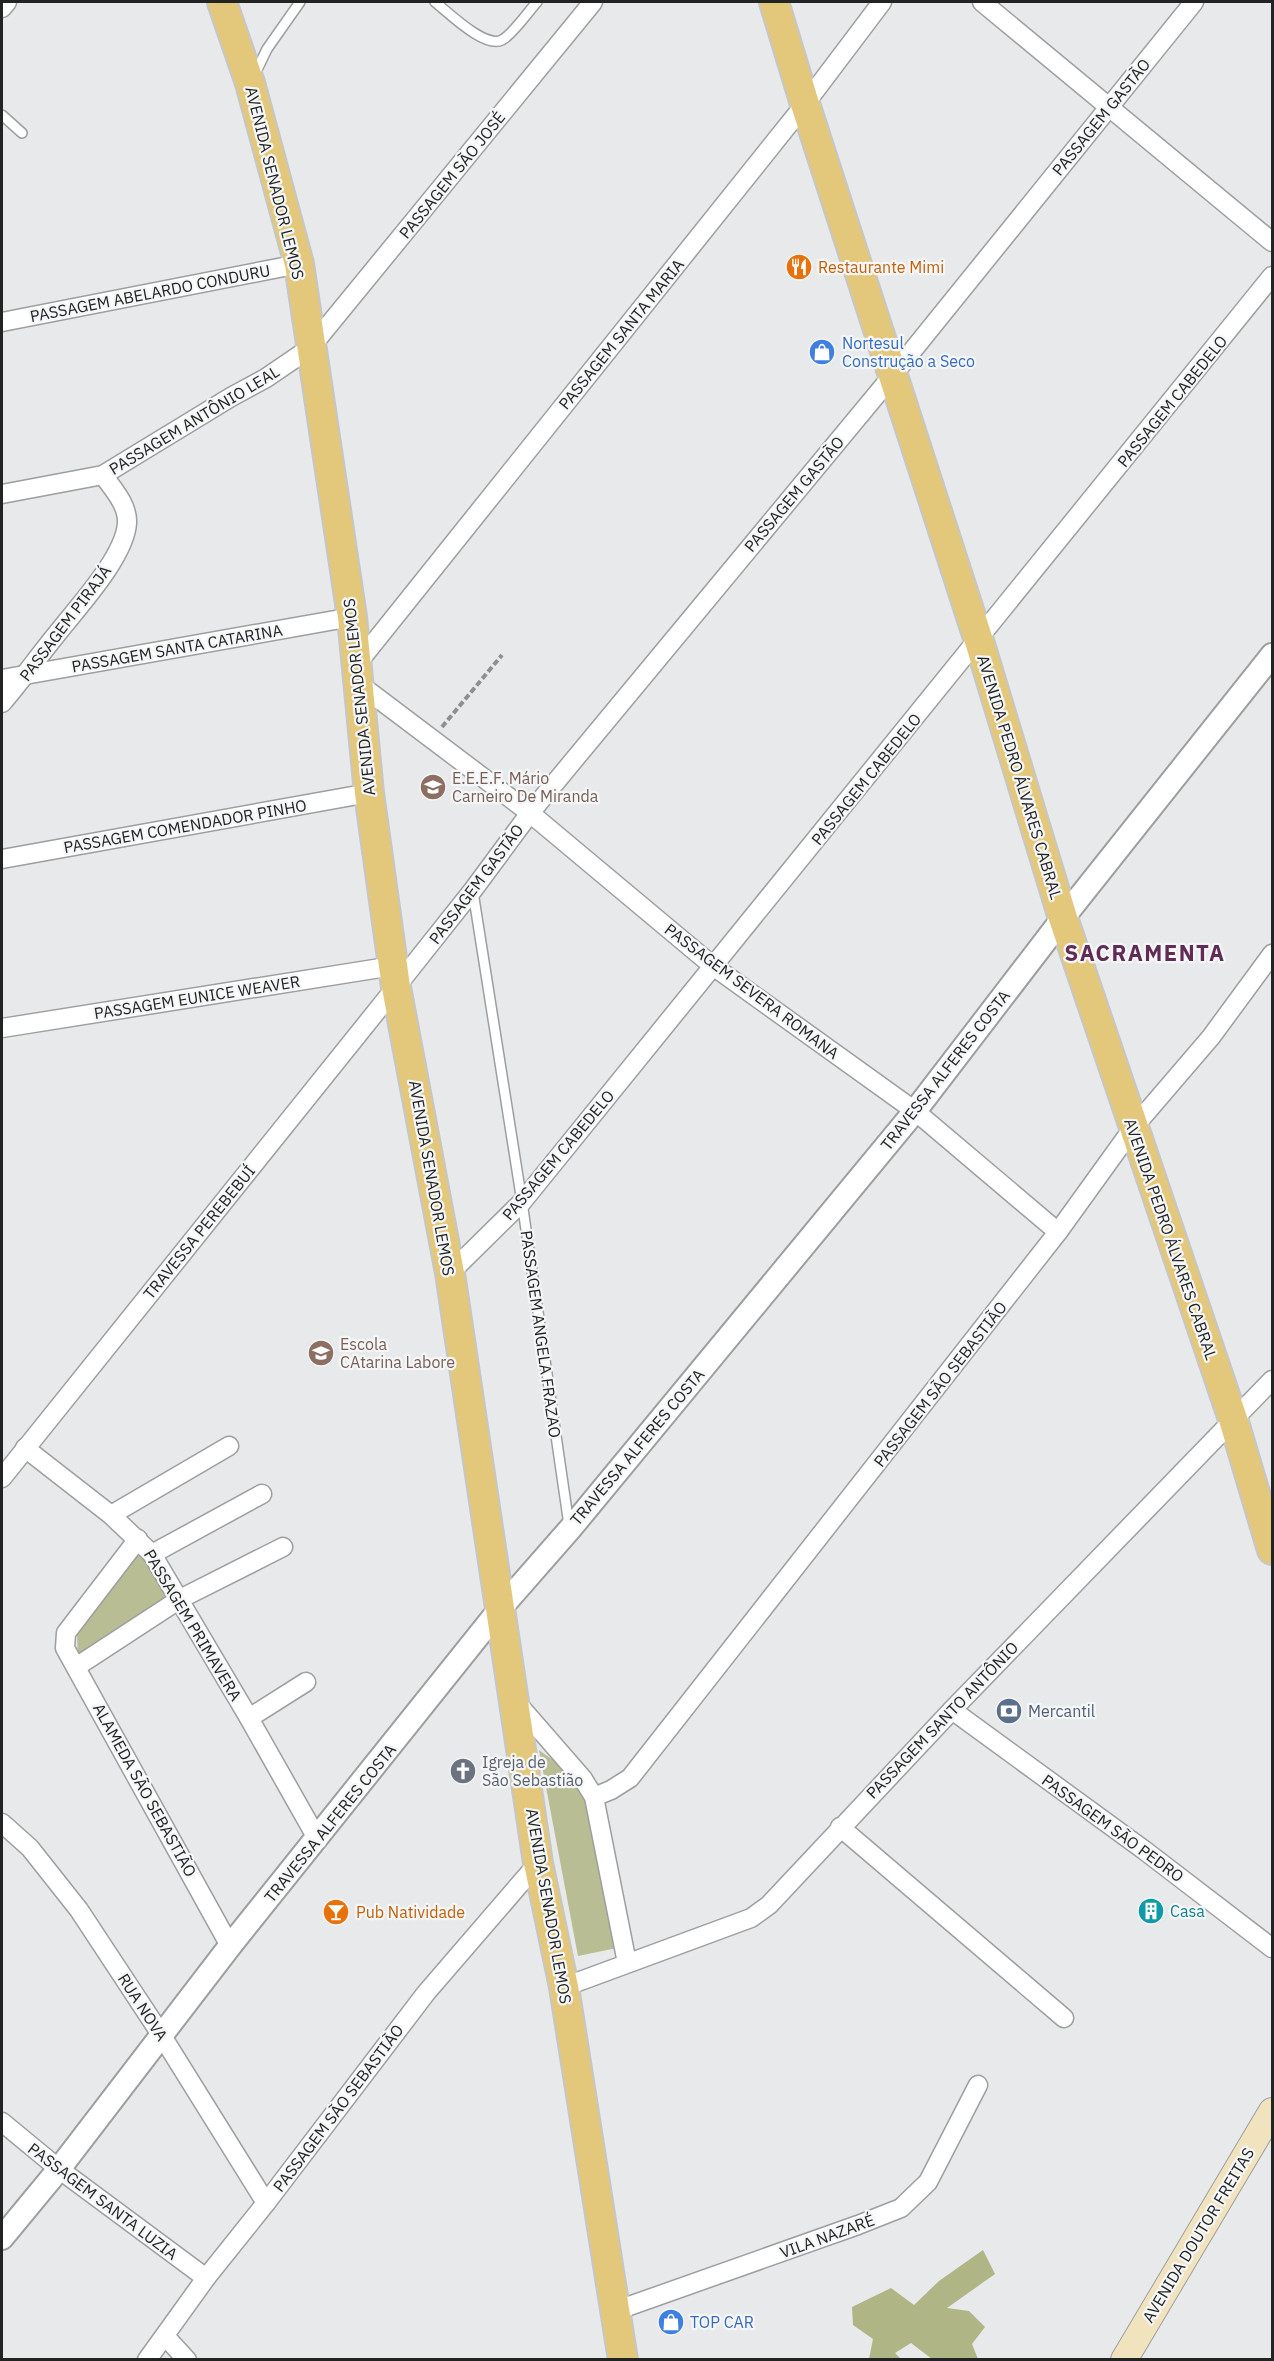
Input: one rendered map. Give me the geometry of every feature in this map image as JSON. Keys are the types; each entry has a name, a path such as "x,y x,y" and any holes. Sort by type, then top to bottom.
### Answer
{"main road":[{"name":"AVENIDA SENADOR LEMOS","path":"222,2 250,83 299,264 352,617 369,793 395,976 450,1273 538,1863 564,1987 623,2360"},
{"name":"AVENIDA PEDRO ÁLVARES CABRAL","path":"774,2 978,640 1063,918 1233,1419 1272,1544"},
{"name":"AVENIDA DOUTOR FREITAS","path":"1124,2360 1272,2111"}],"street":[{"path":"2,8 7,2"},
{"name":"PASSAGEM SÃO JOSÉ","path":"310,348 593,2"},
{"name":"PASSAGEM SANTA MARIA","path":"358,674 805,104 882,2"},
{"path":"982,2 1272,242"},
{"name":"PASSAGEM GASTÃO","path":"395,976 472,890 530,813 892,376 1194,2"},
{"name":"PASSAGEM ABELARDO CONDURU","path":"2,322 299,264"},
{"name":"PASSAGEM CABEDELO","path":"450,1273 522,1202 1272,276"},
{"name":"PASSAGEM ANTÔNIO LEAL","path":"2,494 103,475 266,378 310,348"},
{"name":"PASSAGEM PIRAJÁ","path":"2,703 98,581 116,554 124,536 127,523 125,510 103,475"},
{"name":"PASSAGEM SANTA CATARINA","path":"2,679 352,617"},
{"name":"TRAVESSA ALFERES COSTA","path":"2,2238 59,2169 230,1946 318,1840 499,1610 570,1529 915,1111 1063,918 1272,655"},
{"name":"PASSAGEM SEVERA ROMANA","path":"358,674 432,739 530,813 713,966 915,1111 1059,1232"},
{"name":"PASSAGEM COMENDADOR PINHO","path":"2,859 369,793"},
{"name":"PASSAGEM SÃO SEBASTIÃO","path":"594,1797 611,1791 630,1778 1059,1232 1133,1128 1211,1037 1272,954"},
{"name":"PASSAGEM EUNICE WEAVER","path":"2,1028 395,976"},
{"name":"TRAVESSA PEREBEBUÍ","path":"2,1478 395,976"},
{"name":"PASSAGEM SANTO ANTÔNIO","path":"564,1987 751,1918 769,1905 952,1710 1272,1380"},
{"path":"111,1515 229,1446"},
{"name":"PASSAGEM PRIMAVERA","path":"25,1448 111,1515 152,1554 318,1840"},
{"path":"152,1554 262,1494"},
{"name":"ALAMEDA SÃO SEBASTIÃO","path":"138,1539 66,1633 65,1647 230,1946"},
{"path":"76,1667 180,1599 283,1548"},
{"path":"249,1718 306,1682"},
{"path":"515,1700 583,1779 594,1797 627,1964"},
{"name":"PASSAGEM SÃO PEDRO","path":"952,1710 1144,1850 1272,1948"},
{"name":"RUA NOVA","path":"2,1823 30,1848 79,1910 162,2036 266,2203"},
{"path":"840,1827 1064,2018"},
{"name":"PASSAGEM SÃO SEBASTIÃO","path":"147,2360 206,2278 426,1993 538,1863"},
{"name":"VILA NAZARÉ","path":"615,2311 901,2208 928,2182 978,2085"},
{"name":"PASSAGEM SANTA LUZIA","path":"2,2122 59,2169 206,2278"},
{"path":"165,2336 188,2360"}],"lane":[{"path":"435,2 485,40 496,42 504,39 537,2"},
{"path":"250,83 267,48 294,4"},
{"path":"2,115 22,133"},
{"name":"PASSAGEM ANGELA FRAZAO","path":"472,890 522,1202 570,1529"}],"path":[{"path":"432,739 502,655"}],"green space":[{"path":"136,1556 146,1556 171,1597 78,1663 77,1634"},
{"path":"539,1750 569,1772 582,1793 590,1813 602,1859 617,1948 578,1956"},
{"path":"983,2250 995,2274 947,2308 969,2311 985,2327 972,2344 978,2359 932,2359 911,2343 895,2353 901,2359 869,2359 873,2339 853,2325 852,2307 891,2288 914,2305 939,2281"}],"place":[{"name":"Restaurante Mimi","path":"799,267"},
{"name":"Nortesul Construção a Seco","path":"822,352"},
{"name":"E.E.E.F. Mário Carneiro De Miranda","path":"433,787"},
{"name":"Escola CAtarina Labore","path":"321,1353"},
{"name":"Mercantil","path":"1009,1711"},
{"name":"Igreja de São Sebastião","path":"463,1771"},
{"name":"Casa","path":"1151,1911"},
{"name":"Pub Natividade","path":"336,1912"},
{"name":"TOP CAR","path":"671,2322"}],"district":[{"name":"SACRAMENTA","path":"1145,953"}]}
